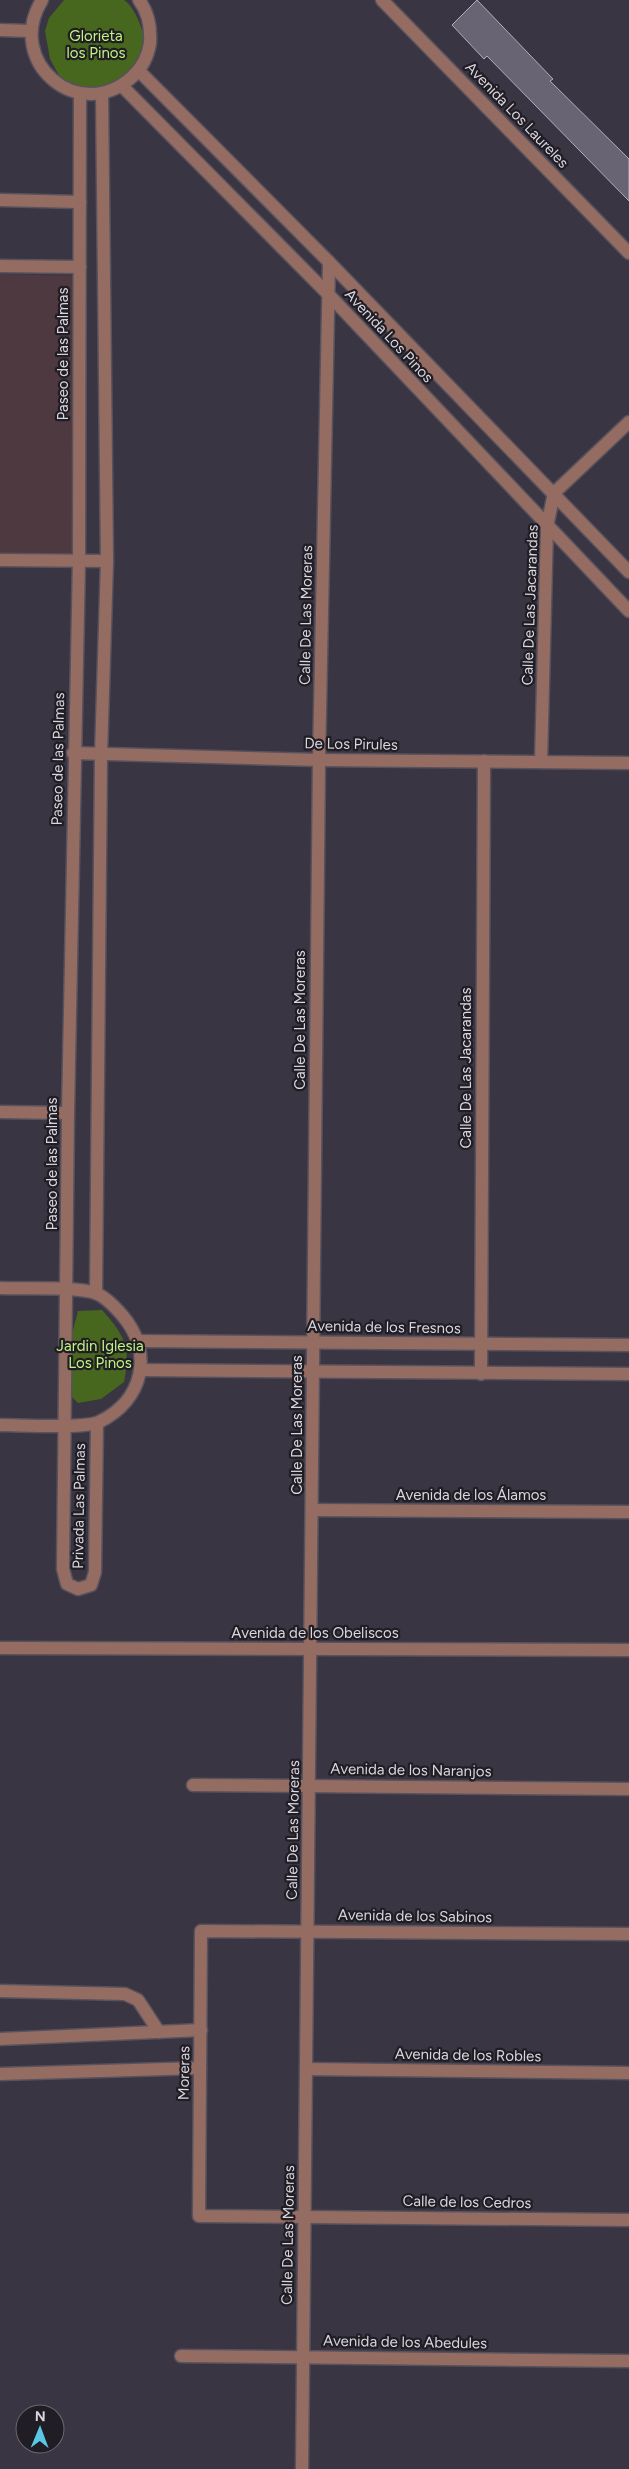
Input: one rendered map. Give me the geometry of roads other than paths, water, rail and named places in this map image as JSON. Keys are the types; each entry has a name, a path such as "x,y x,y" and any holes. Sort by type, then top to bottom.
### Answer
{"street":[{"path":"42,0 35,12 30,31 33,52 43,72 60,86 80,94 102,93 122,86 139,71 149,52 151,30 146,9 139,0"},
{"name":"Avenida Los Laureles","path":"382,0 629,253"},
{"path":"0,30 30,31"},
{"name":"Avenida Los Pinos","path":"139,71 329,262 629,572"},
{"name":"Avenida Los Pinos","path":"122,86 329,296 629,611"},
{"path":"96,1293 101,755 107,561 102,93"},
{"name":"Paseo de las Palmas","path":"66,1425 68,1113 79,560 80,94"},
{"path":"0,200 80,202"},
{"name":"Calle De Las Moreras","path":"302,2469 319,760 329,262"},
{"path":"0,266 80,267"},
{"path":"554,493 629,422"},
{"name":"Calle De Las Jacarandas","path":"541,762 547,527 554,493"},
{"path":"0,560 107,561"},
{"name":"De Los Pirules","path":"74,753 319,760 629,763"},
{"name":"Calle De Las Jacarandas","path":"481,1374 484,761"},
{"path":"0,1112 68,1113"},
{"path":"0,1288 68,1290 96,1293 116,1308 130,1324 139,1341 140,1370 133,1394 116,1411 97,1423 0,1425"},
{"name":"Avenida de los Fresnos","path":"139,1341 629,1345"},
{"path":"140,1370 314,1373 629,1374"},
{"name":"Privada Las Palmas","path":"66,1425 63,1569 67,1584 78,1589 91,1585 95,1572 97,1423"},
{"name":"Avenida de los Álamos","path":"312,1510 629,1512"},
{"name":"Avenida de los Obeliscos","path":"0,1648 629,1650"},
{"name":"Avenida de los Naranjos","path":"193,1785 310,1784 629,1789"},
{"name":"Avenida de los Sabinos","path":"201,1931 629,1934"},
{"name":"Moreras","path":"200,2216 201,1931"},
{"path":"0,1992 125,1994 138,2000 158,2032"},
{"path":"0,2039 201,2030"},
{"path":"0,2074 200,2068"},
{"name":"Avenida de los Robles","path":"306,2069 629,2073"},
{"name":"Calle de los Cedros","path":"200,2216 629,2220"},
{"name":"Avenida de los Abedules","path":"181,2356 629,2361"}],"park label":[{"name":"Glorieta los Pinos","path":"96,44"},
{"name":"Jardin Iglesia Los Pinos","path":"100,1354"}]}
